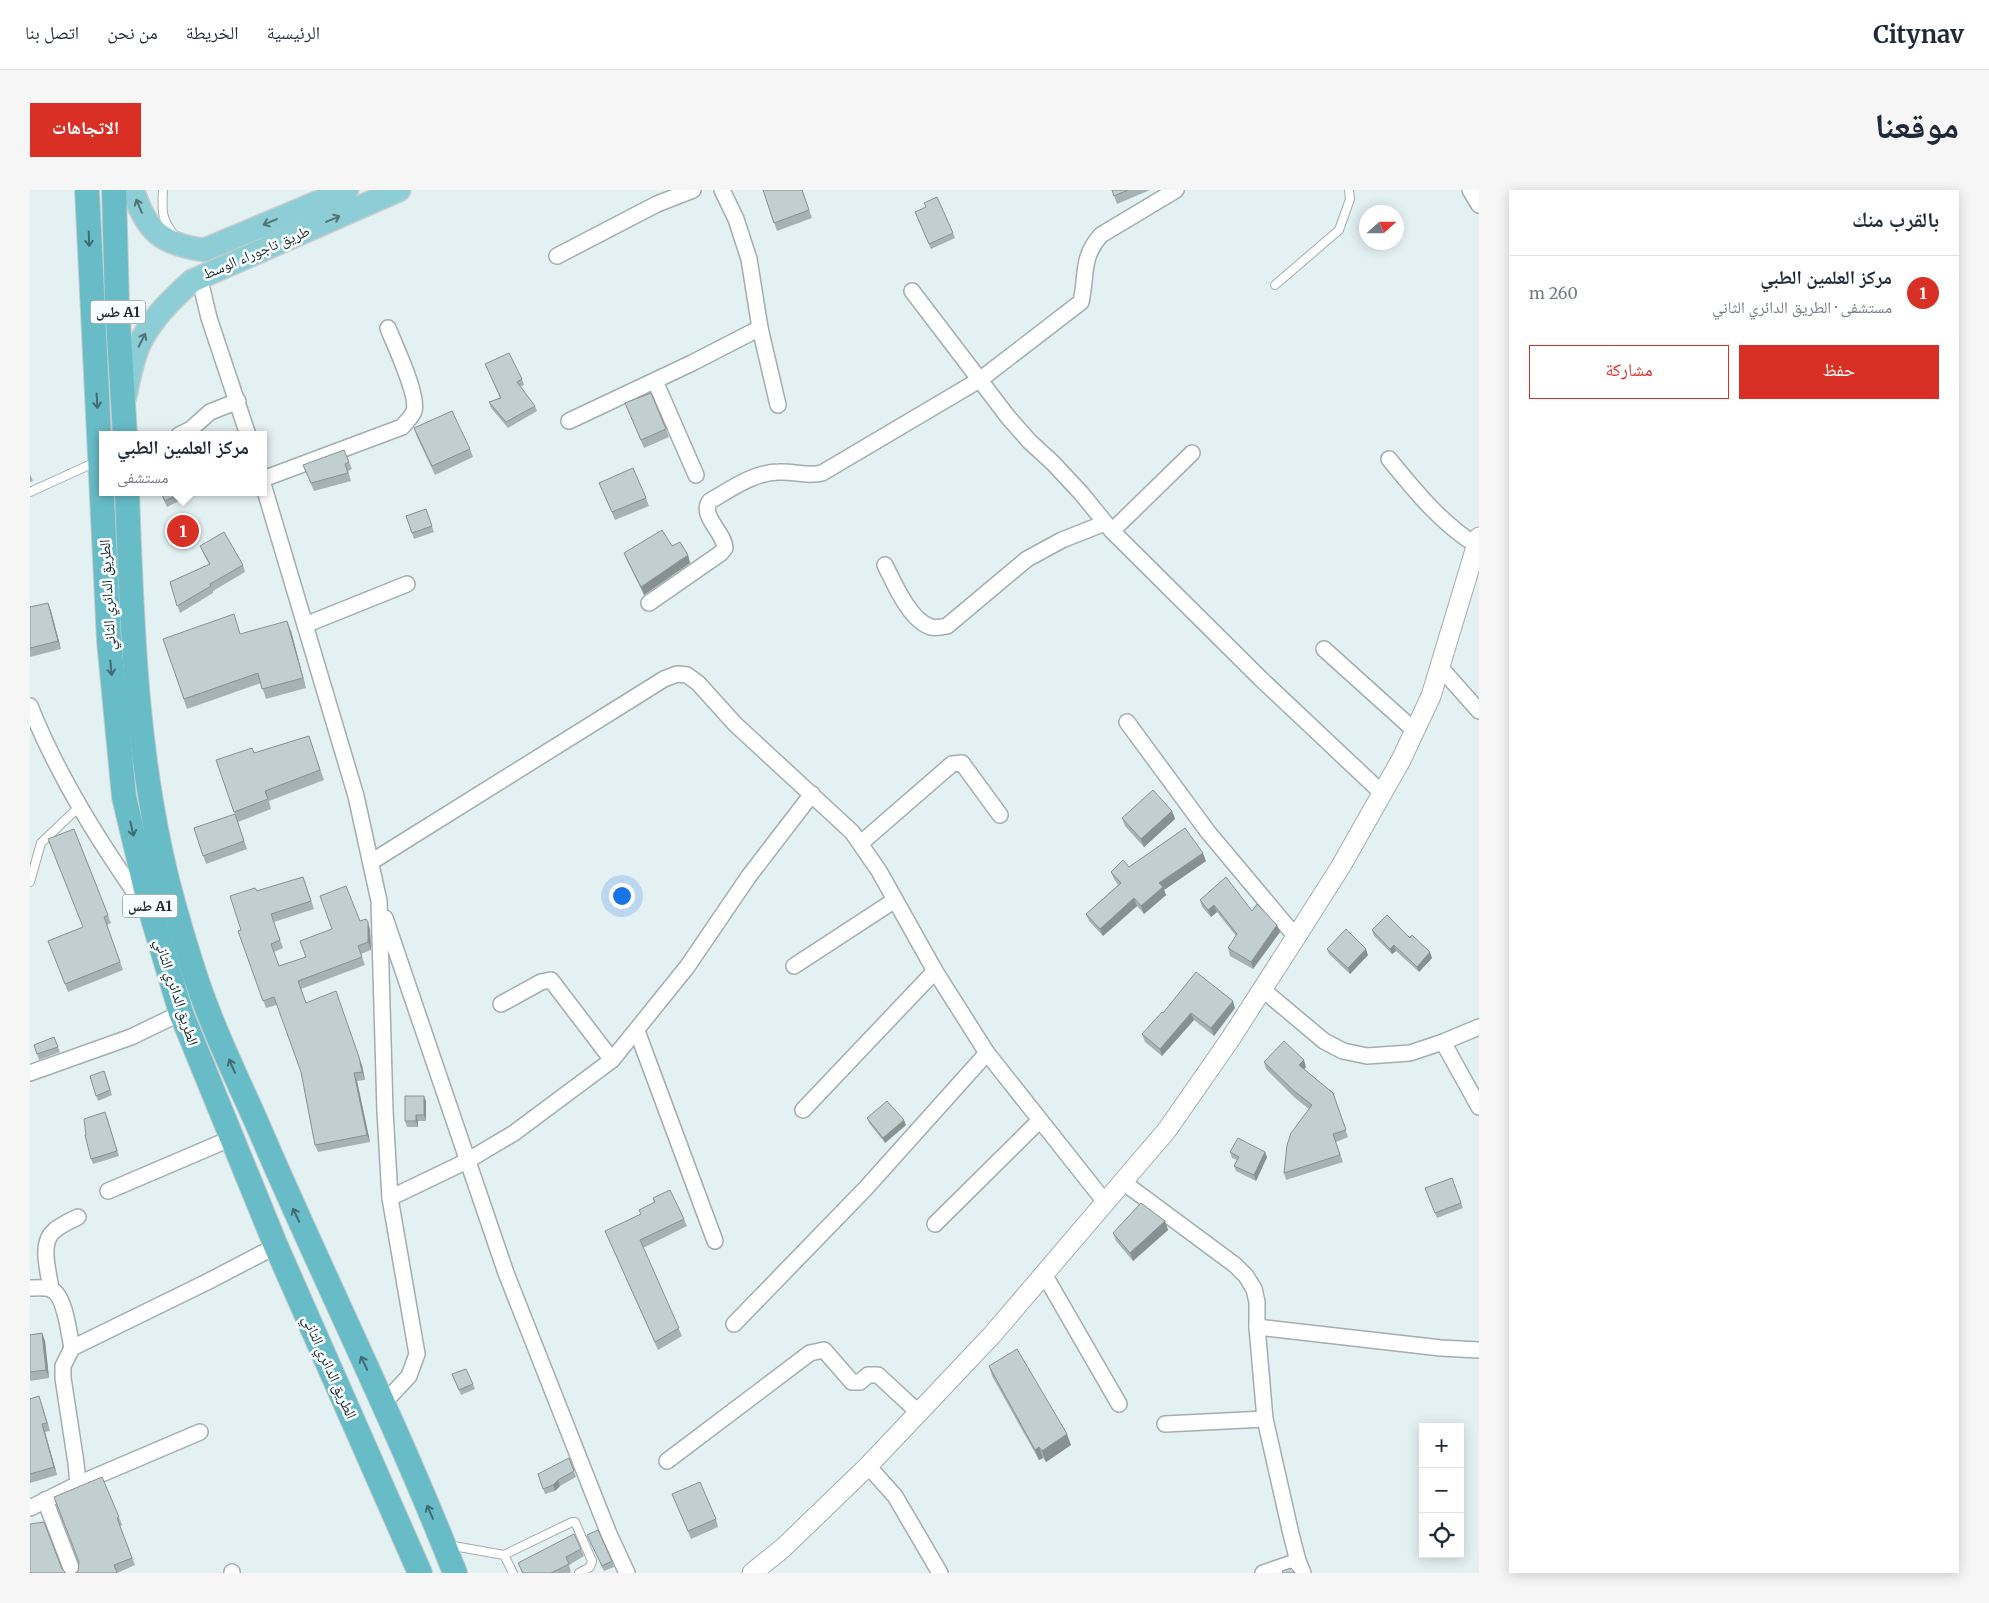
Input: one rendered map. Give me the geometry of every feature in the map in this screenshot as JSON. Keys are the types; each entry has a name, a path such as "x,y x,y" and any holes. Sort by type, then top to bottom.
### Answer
{"highway":[{"name":"الطريق الدائري الثاني","path":"87,190 99,439"},
{"name":"طس A1","path":"114,190 117,303 125,431"},
{"name":"الطريق الدائري الثاني","path":"102,496 109,641 124,797 153,919 181,1013 276,1246 420,1573"},
{"name":"الطريق الدائري الثاني","path":"127,496 132,635 148,789 173,900 207,1010 292,1206 383,1404 455,1573"}],"main road":[{"name":"طريق تاجوراء الوسط","path":"133,190 142,214 152,230 160,237 183,247 204,250 347,190"},
{"name":"طريق تاجوراء الوسط","path":"123,404 139,344 168,302 199,276 399,190"}],"street":[{"path":"557,256 656,204 693,190"},
{"path":"722,190 736,219 749,259 760,328 778,405"},
{"path":"649,603 721,553 725,548 722,536 707,510 707,505 710,501 762,474 778,472 811,476 822,473 981,379 1082,302 1085,264 1092,245 1101,235 1176,190"},
{"path":"1470,190 1479,205"},
{"path":"199,276 209,318 247,431"},
{"path":"912,291 981,379 1008,417 1081,493 1108,527 1260,679 1382,794"},
{"path":"267,478 402,427 414,411 415,401 411,385 388,328"},
{"path":"569,421 655,381 760,328"},
{"path":"655,381 696,475"},
{"path":"187,431 210,412 238,401"},
{"path":"886,565 900,593 919,620 932,628 947,626 1028,559 1062,540 1108,527 1192,453"},
{"path":"760,1570 868,1466 992,1335 1167,1130 1296,937 1341,866 1382,794 1431,696 1478,541 1458,533 1423,500 1389,459"},
{"path":"267,496 356,796 379,901 506,1274 609,1534 627,1573"},
{"path":"305,625 407,584"},
{"path":"1324,649 1415,731"},
{"path":"1439,666 1479,711"},
{"path":"371,862 664,679 678,674 686,675 698,683 735,724 834,813 862,843 935,971 987,1053 1105,1202"},
{"path":"30,706 37,744 80,806 109,856 153,919"},
{"path":"1127,722 1208,832 1296,937"},
{"path":"862,843 952,764 962,763 1000,815"},
{"path":"390,1198 467,1161 514,1133 612,1060 687,967 749,876 812,794"},
{"path":"794,966 894,900"},
{"path":"379,901 385,1111 390,1198 418,1354 409,1376 383,1404"},
{"path":"802,1110 935,971"},
{"path":"501,1004 541,982 551,980 612,1060"},
{"path":"1262,989 1324,1041 1343,1051 1367,1056 1410,1053 1479,1027"},
{"path":"30,1073 131,1037 181,1013"},
{"path":"637,1031 715,1241"},
{"path":"1443,1042 1479,1108"},
{"path":"734,1324 866,1188 987,1053"},
{"path":"936,1224 1039,1121"},
{"path":"108,1191 232,1138"},
{"path":"1122,1182 1235,1265 1246,1276 1254,1289 1257,1302 1257,1327 1265,1419 1300,1567 1263,1573"},
{"path":"51,1289 46,1253 48,1241 52,1232 78,1217"},
{"path":"78,1484 63,1378 63,1366 72,1348 208,1282 276,1246"},
{"path":"1044,1274 1119,1404"},
{"path":"30,1288 51,1289 58,1293 62,1302 72,1348"},
{"path":"1257,1327 1441,1348 1479,1350"},
{"path":"667,1461 810,1353 818,1350 824,1350 852,1382 860,1382 868,1375 873,1374 881,1377 918,1413"},
{"path":"1165,1424 1265,1419"},
{"path":"30,1508 78,1484 200,1432"},
{"path":"868,1466 895,1496 940,1573"},
{"path":"45,1500 73,1573"}],"lane":[{"path":"163,190 162,213 164,222 183,247"},
{"path":"1276,285 1340,230 1350,198 1349,190"},
{"path":"30,492 99,460"},
{"path":"30,882 41,843 80,806"},
{"path":"444,1544 504,1555 575,1522 592,1561 590,1567 579,1573"},
{"path":"504,1555 512,1573"}],"building":[{"path":"763,190 802,190 809,210 774,223"},
{"path":"1112,190 1128,190 1114,196"},
{"path":"937,197 953,233 929,244 915,212 926,207 924,203"},
{"path":"509,353 522,379 517,382 535,406 506,422 489,402 501,398 485,364"},
{"path":"651,393 666,429 641,440 625,403"},
{"path":"452,411 470,449 432,466 414,428"},
{"path":"344,450 349,462 345,464 348,473 311,483 303,465"},
{"path":"633,468 646,498 612,512 599,483"},
{"path":"163,496 175,496 165,501"},
{"path":"426,509 432,526 412,533 406,516"},
{"path":"662,530 672,546 680,542 688,555 641,587 624,553"},
{"path":"224,532 243,565 177,606 170,582 210,564 200,546"},
{"path":"48,603 58,641 30,648 30,607"},
{"path":"234,614 240,634 287,621 303,678 262,689 258,673 184,699 163,639"},
{"path":"309,736 320,770 265,791 268,799 234,812 216,760 252,748 254,753"},
{"path":"1153,790 1172,811 1141,839 1122,818"},
{"path":"235,814 244,841 203,856 194,828"},
{"path":"1185,828 1203,853 1159,883 1163,887 1141,906 1134,898 1100,929 1086,914 1121,883 1111,872 1123,860 1129,867"},
{"path":"74,829 108,915 104,917 120,962 65,984 48,941 83,927 48,839"},
{"path":"303,877 311,901 271,914 280,940 271,944 279,966 306,957 300,941 332,929 320,896 346,886 360,921 366,919 368,922 368,942 358,946 362,957 298,981 306,1003 336,991 359,1057 362,1072 354,1073 367,1135 315,1145 301,1072 274,997 263,1001 238,931 241,930 230,896 255,888 257,891"},
{"path":"1226,877 1252,911 1257,904 1277,925 1251,962 1228,948 1237,934 1214,905 1208,910 1200,900"},
{"path":"1387,915 1410,938 1412,935 1430,952 1417,967 1394,945 1390,949 1372,930"},
{"path":"1346,929 1366,949 1348,968 1327,949"},
{"path":"1196,972 1233,1001 1211,1028 1191,1013 1160,1049 1142,1034 1163,1013"},
{"path":"54,1037 58,1047 37,1054 34,1045"},
{"path":"1284,1041 1304,1060 1299,1065 1333,1093 1346,1130 1333,1134 1340,1155 1284,1173 1287,1145 1291,1133 1312,1105 1293,1090 1264,1062"},
{"path":"104,1071 110,1090 96,1096 90,1076"},
{"path":"405,1096 424,1096 424,1115 416,1115 416,1121 405,1121"},
{"path":"887,1101 904,1120 883,1138 867,1118"},
{"path":"105,1112 117,1151 91,1159 85,1135 84,1119"},
{"path":"1238,1138 1265,1152 1254,1175 1234,1166 1239,1157 1230,1152"},
{"path":"1452,1178 1461,1203 1435,1213 1425,1188"},
{"path":"670,1190 684,1219 640,1240 679,1328 655,1342 605,1231 641,1214 639,1210 655,1202 653,1198"},
{"path":"1141,1203 1165,1221 1130,1253 1113,1233"},
{"path":"42,1333 46,1370 30,1372 30,1335"},
{"path":"1017,1349 1067,1434 1042,1451 1039,1447 1035,1450 989,1366"},
{"path":"466,1369 473,1384 459,1390 452,1374"},
{"path":"39,1396 47,1423 42,1424 54,1467 30,1474 30,1399"},
{"path":"569,1458 574,1471 553,1485 543,1489 538,1474"},
{"path":"102,1477 119,1517 117,1518 132,1558 114,1565 117,1573 75,1573 78,1571 79,1562 54,1497"},
{"path":"700,1482 716,1519 688,1531 672,1494"},
{"path":"44,1522 62,1569 66,1573 30,1573 30,1524"},
{"path":"598,1530 612,1561 602,1566 587,1535"},
{"path":"574,1534 581,1549 566,1557 569,1564 551,1573 523,1573 518,1563"},
{"path":"1291,1568 1295,1573 1283,1573 1282,1571"}],"place":[{"name":"مركز العلمين الطبي","path":"183,531"}]}
